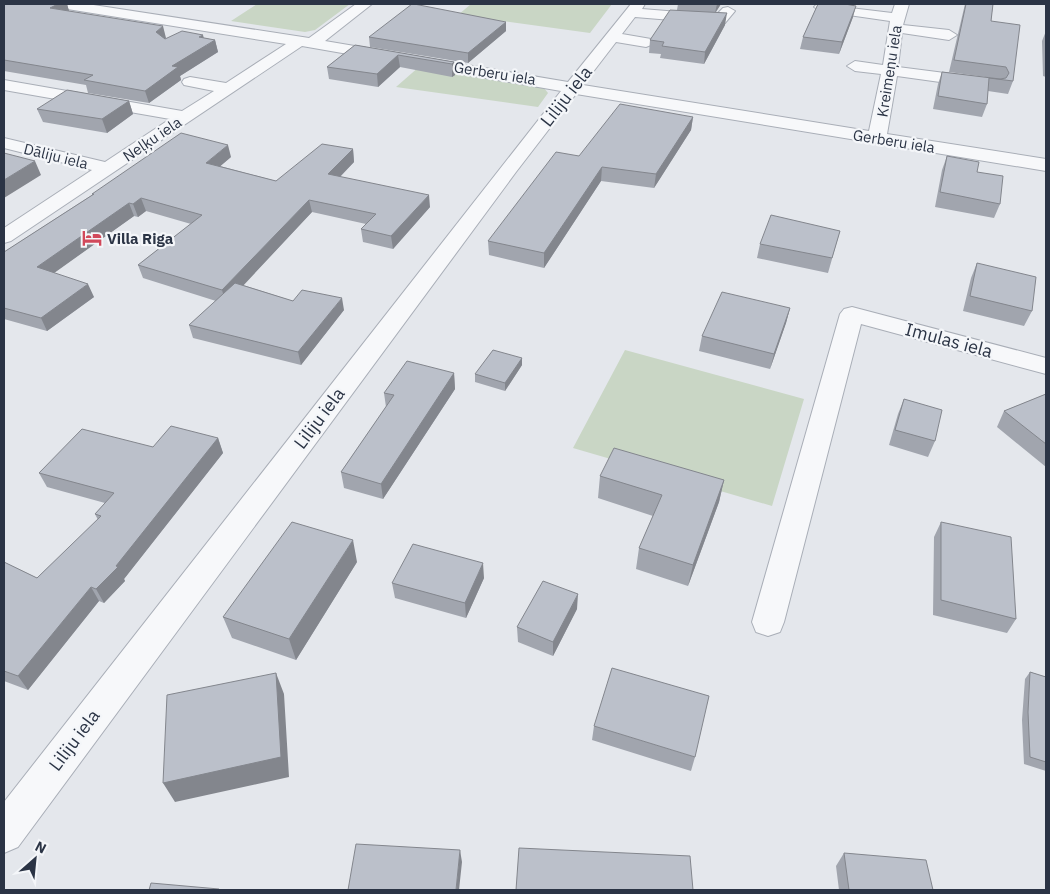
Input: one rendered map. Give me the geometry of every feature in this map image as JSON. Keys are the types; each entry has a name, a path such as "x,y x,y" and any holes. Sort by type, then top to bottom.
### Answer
{"street":[{"name":"Gerberu iela","path":"61,4 306,42 1046,165"},
{"path":"133,15 154,4"},
{"name":"Neļķu iela","path":"4,237 229,88 365,4"},
{"path":"821,7 898,17 949,35"},
{"path":"634,8 720,20 728,11"},
{"name":"Liliju iela","path":"4,833 634,8"},
{"name":"Kreimeņu iela","path":"877,138 898,17"},
{"path":"182,37 200,26"},
{"path":"611,37 646,42"},
{"path":"855,66 995,85"},
{"path":"190,82 229,88"},
{"path":"4,85 185,117"},
{"name":"Dāliju iela","path":"4,143 108,168"},
{"name":"Imulas iela","path":"768,622 852,314 1046,366"}],"green space":[{"path":"257,4 350,4 315,30 305,32 231,21"},
{"path":"471,4 612,4 590,33 458,15"},
{"path":"420,66 544,88 548,93 538,107 396,87"},
{"path":"625,350 804,399 772,506 573,448"}],"building":[{"path":"4,4 58,4 50,8 163,26 156,32 165,39 182,31 203,35 199,37 215,40 172,66 178,67 145,91 84,80 93,75 4,60"},
{"path":"412,4 506,22 468,53 369,37"},
{"path":"818,4 856,6 842,42 803,37"},
{"path":"966,4 993,4 991,21 1020,25 1013,81 989,78 987,104 938,96 942,72 1000,79 1006,78 1009,73 1006,67 954,60"},
{"path":"670,10 727,13 705,52 662,46 664,42 650,40"},
{"path":"355,45 454,62 452,64 398,55 377,74 327,67"},
{"path":"67,90 129,101 102,119 37,109"},
{"path":"620,104 693,117 656,174 602,167 544,253 488,241 556,152 579,156"},
{"path":"181,133 228,145 206,163 276,181 322,144 353,149 328,174 429,195 391,236 361,229 376,214 309,200 222,290 138,265 202,215 141,198 133,204 129,203 37,267 88,284 41,318 4,308 4,252 94,194 92,194"},
{"path":"4,153 35,161 4,180"},
{"path":"947,156 979,162 977,172 1003,176 1000,204 940,192"},
{"path":"771,215 840,231 832,258 760,244"},
{"path":"977,263 1036,277 1032,311 970,296"},
{"path":"235,283 293,301 302,290 342,298 298,352 189,325"},
{"path":"722,292 790,308 774,354 702,336"},
{"path":"493,350 522,358 505,383 475,374"},
{"path":"407,361 454,373 381,484 341,472 394,395 384,393"},
{"path":"1046,394 1046,444 1004,411"},
{"path":"904,399 942,410 935,441 895,430"},
{"path":"171,426 218,438 116,566 118,567 96,589 91,587 18,676 4,671 4,562 37,578 101,516 95,514 114,493 39,473 82,429 153,447"},
{"path":"614,448 724,480 693,565 639,548 662,495 600,476"},
{"path":"292,522 353,540 289,639 223,617"},
{"path":"941,522 1011,537 1016,619 941,600"},
{"path":"413,544 483,563 465,603 392,583"},
{"path":"543,581 578,594 553,642 517,627"},
{"path":"612,668 709,696 695,757 594,726"},
{"path":"1030,672 1046,677 1046,762 1030,757 1028,712"},
{"path":"276,673 281,757 163,783 167,695"},
{"path":"356,844 460,850 456,890 348,890"},
{"path":"519,848 690,856 693,890 516,890"},
{"path":"844,853 926,860 933,890 849,890"},
{"path":"151,883 219,889 149,890"}],"place":[{"name":"Villa Riga","path":"92,238"}]}
